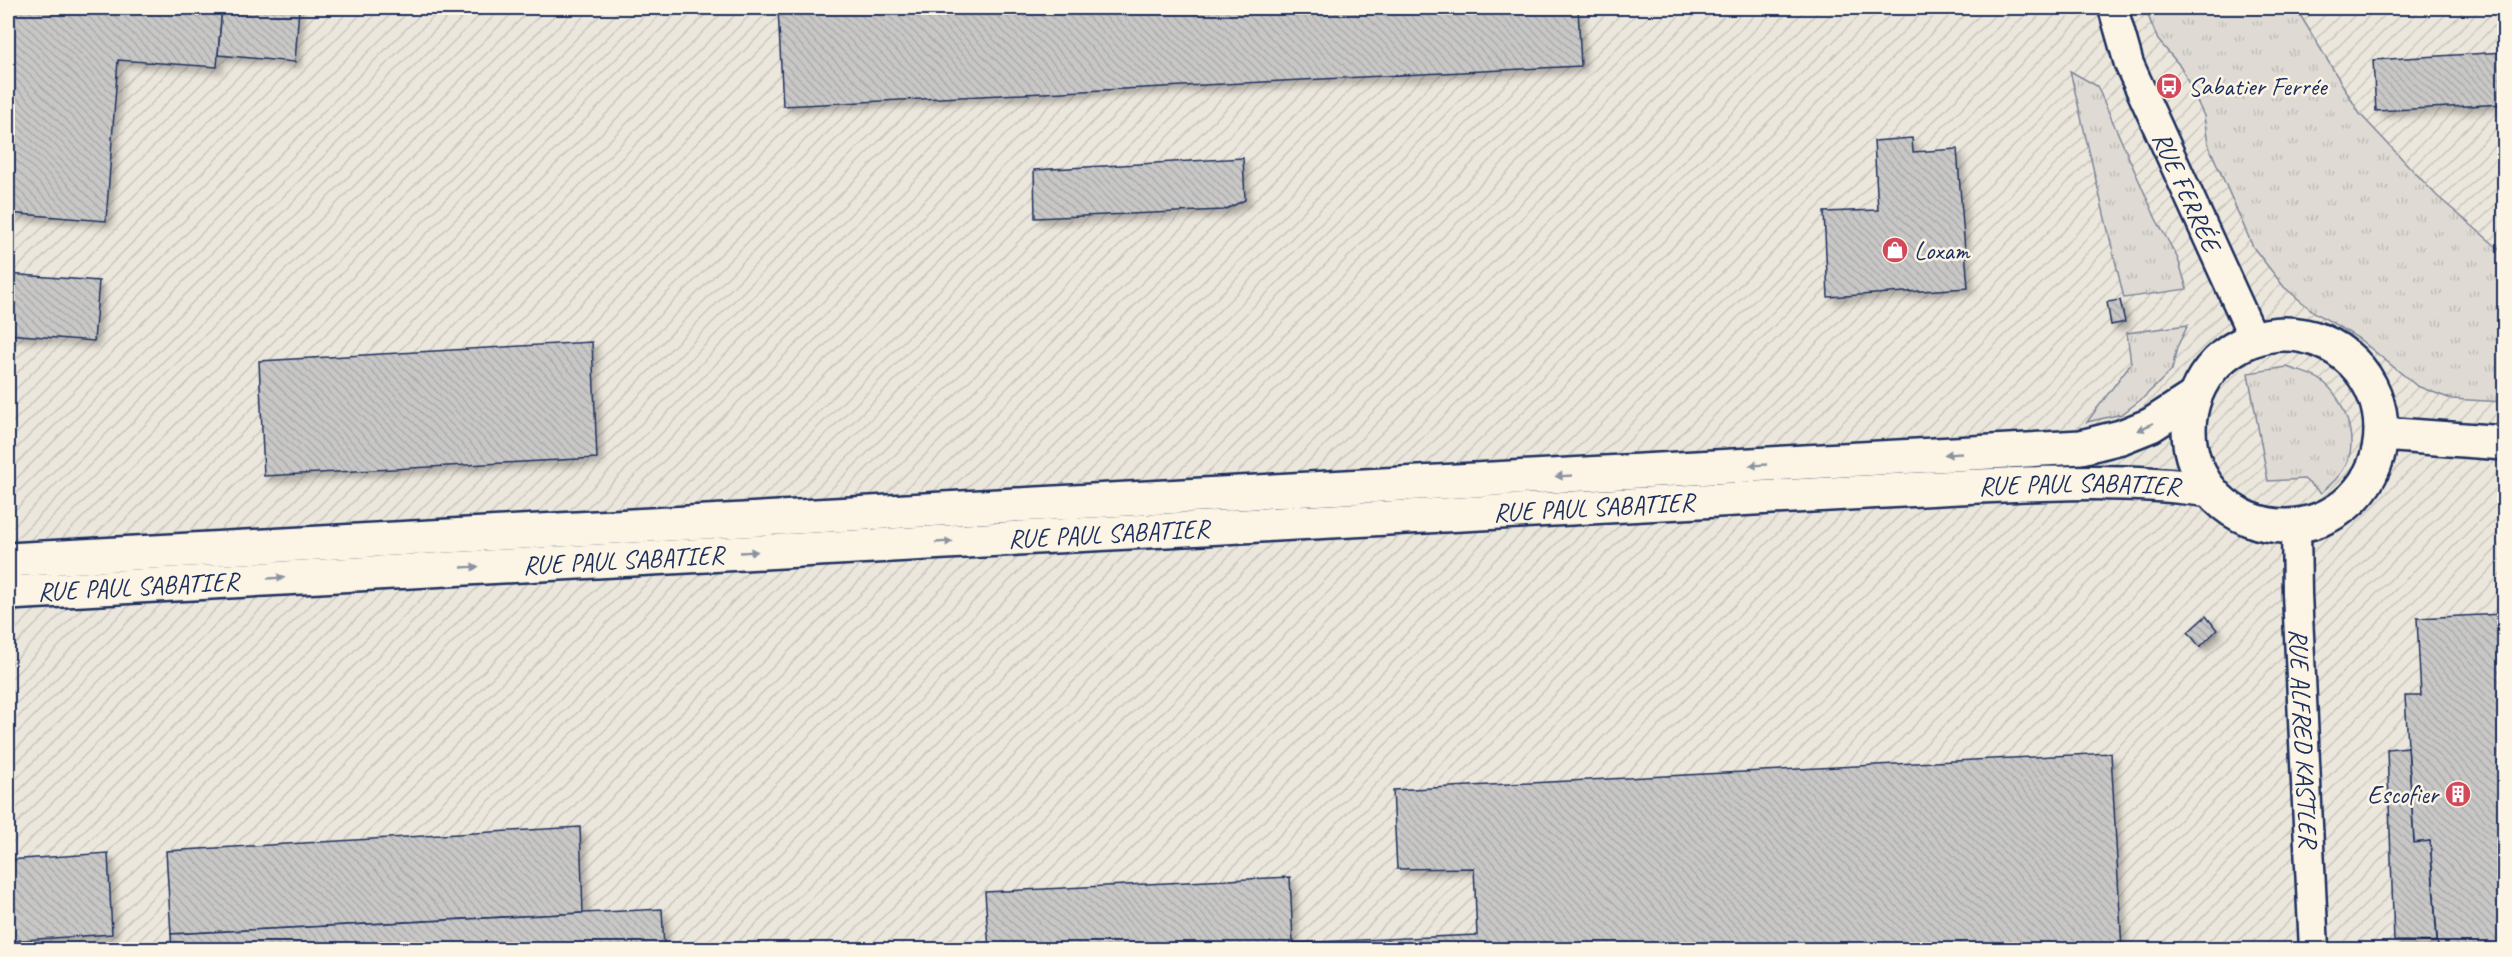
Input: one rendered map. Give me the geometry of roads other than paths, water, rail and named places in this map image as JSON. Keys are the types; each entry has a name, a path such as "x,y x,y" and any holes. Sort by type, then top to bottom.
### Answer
{"main road":[{"path":"2284,334 2315,338 2342,352 2365,375 2378,403 2382,434 2379,456 2370,477 2356,496 2339,511 2319,521 2296,526 2264,524 2234,512 2210,490 2197,469 2190,446 2189,421 2194,397 2208,372 2228,352 2254,339 2284,334"},
{"name":"RUE PAUL SABATIER","path":"8,560 2081,447 2121,437 2151,425 2194,397"},
{"path":"2382,434 2505,443"},
{"name":"RUE PAUL SABATIER","path":"8,593 1958,487 2095,481 2154,483 2210,490"}],"street":[{"name":"RUE FERRÉE","path":"2113,8 2129,64 2254,339"},
{"name":"RUE ALFRED KASTLER","path":"2296,526 2313,950"}],"place":[{"name":"Sabatier Ferrée","path":"2169,86"},
{"name":"Loxam","path":"1895,250"},
{"name":"Escofier","path":"2458,794"}]}
